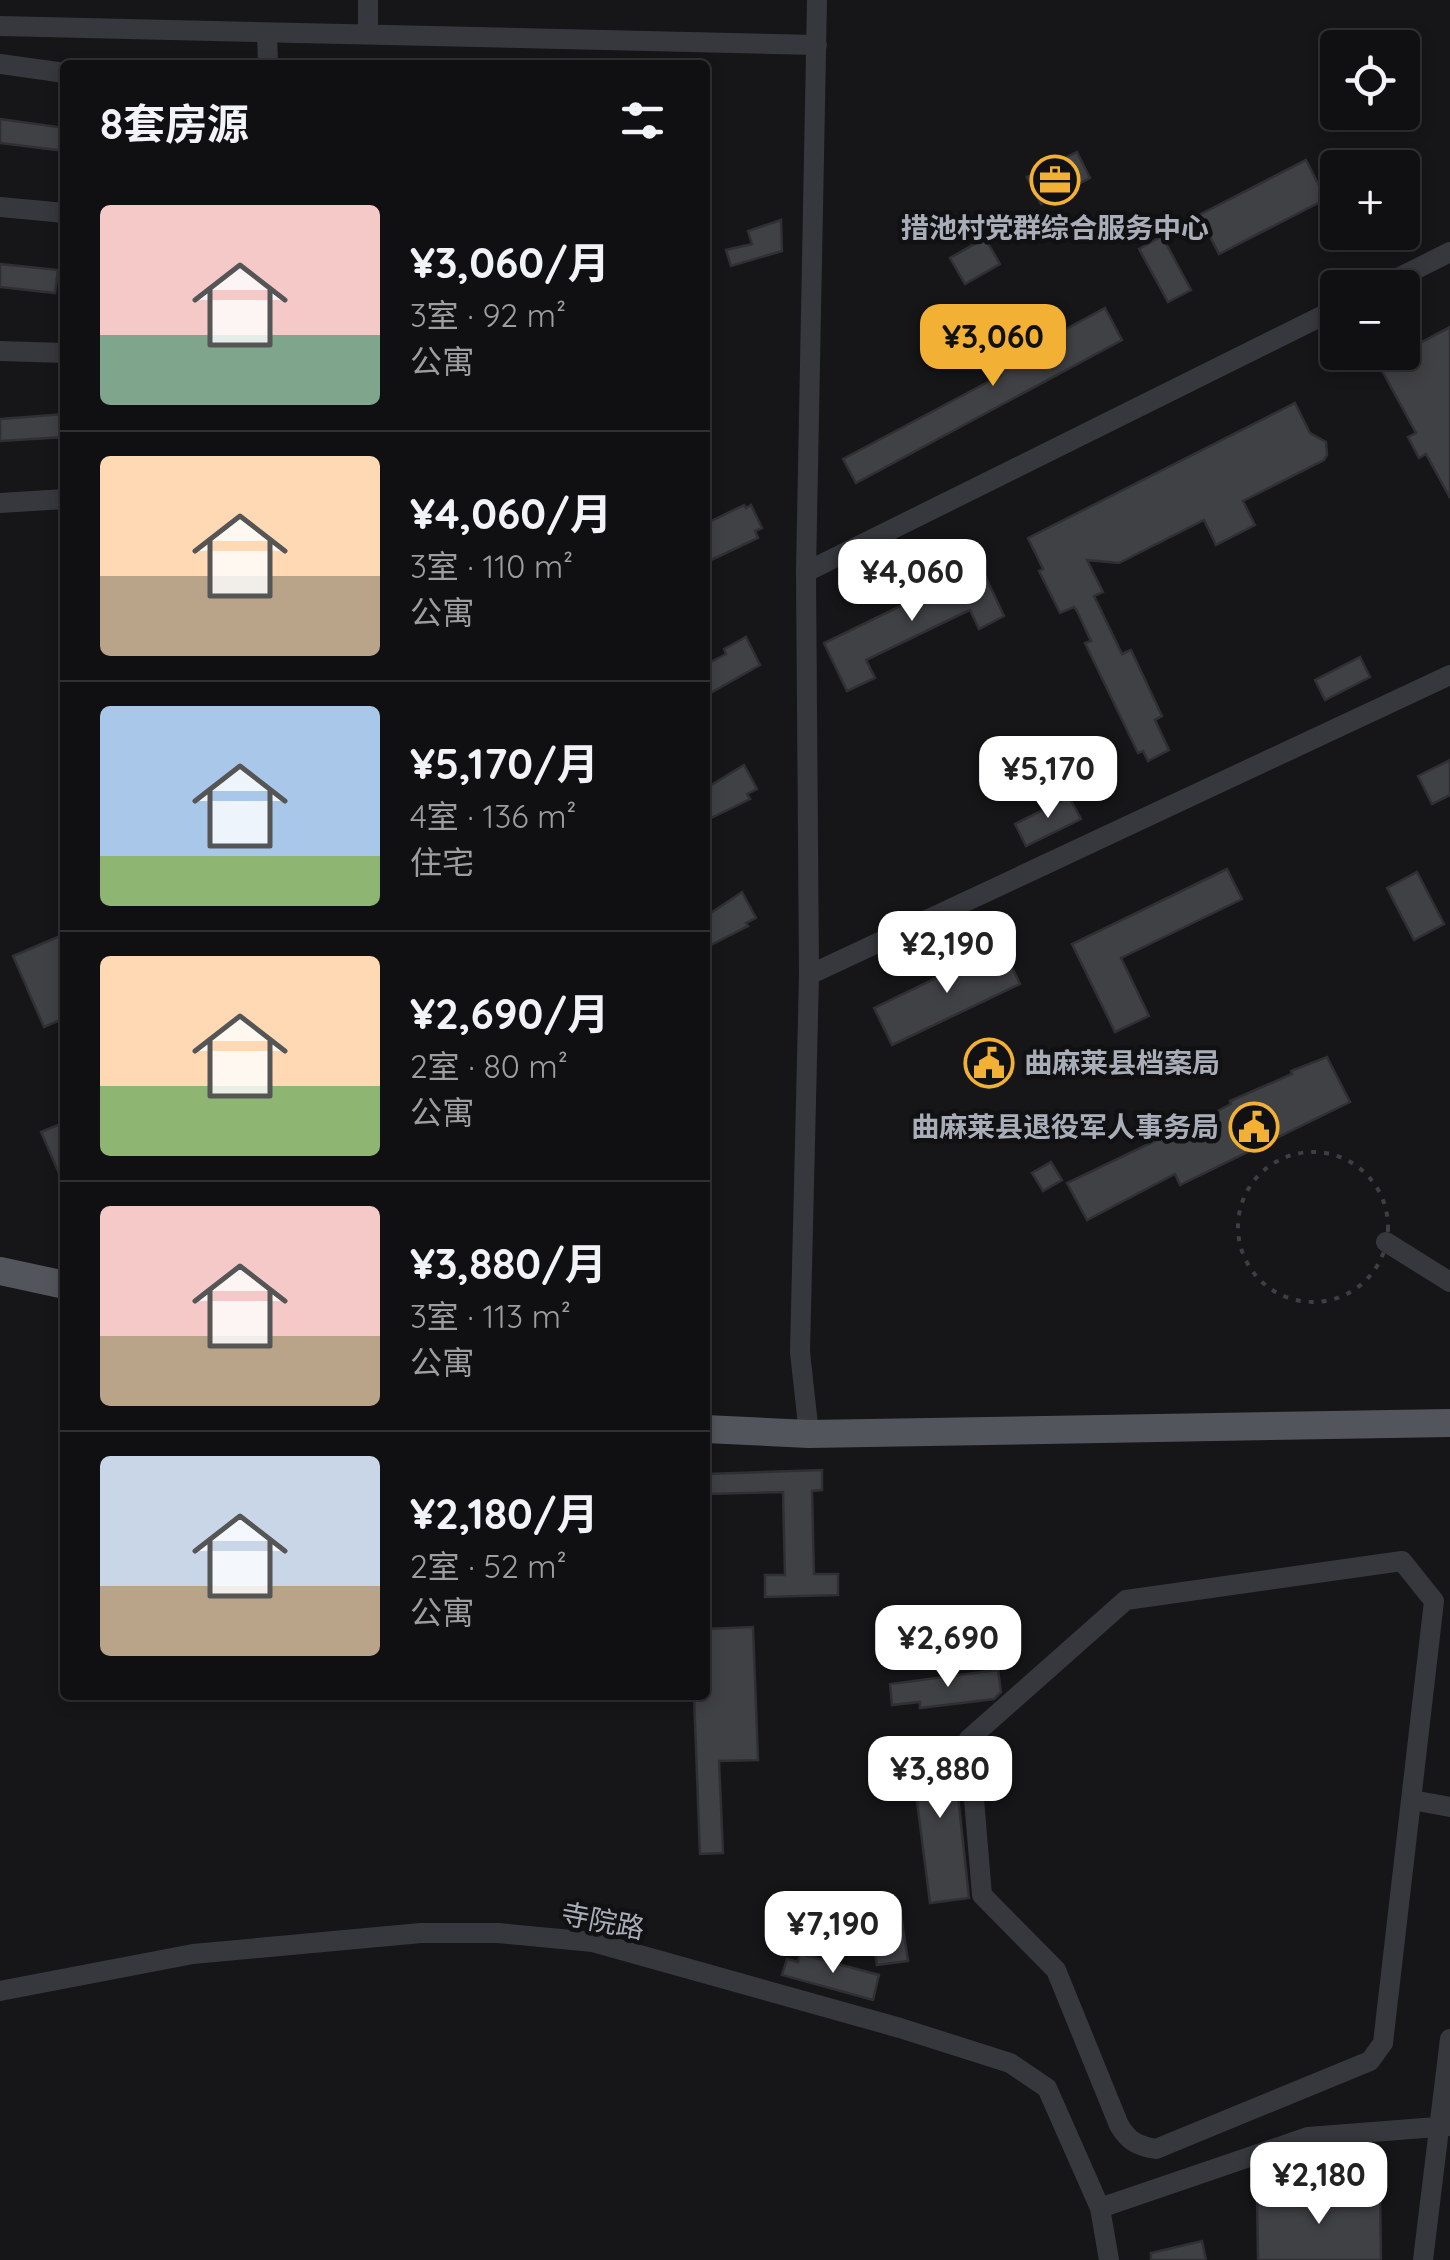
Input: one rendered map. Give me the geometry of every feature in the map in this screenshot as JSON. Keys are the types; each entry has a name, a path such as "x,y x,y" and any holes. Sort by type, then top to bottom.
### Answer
{"main road":[{"path":"0,1272 60,1284"},
{"path":"710,1430 810,1434 1450,1423"}],"street":[{"path":"368,0 368,32"},
{"path":"810,1434 800,1352 809,975 806,572 817,0"},
{"path":"0,26 816,45"},
{"path":"266,33 268,60"},
{"path":"0,64 60,73"},
{"path":"0,206 60,212"},
{"path":"1414,270 1450,252"},
{"path":"806,572 1320,317"},
{"path":"0,351 60,353"},
{"path":"0,503 60,499"},
{"path":"809,975 1450,674"},
{"path":"1386,1242 1450,1282"},
{"path":"1402,1561 1434,1602 1412,1800 1383,2044 1370,2060 1156,2149 1126,2138 1056,1970 982,1896 969,1738 1126,1600 1402,1561"},
{"path":"1412,1800 1450,1807"},
{"name":"寺院路","path":"0,1991 194,1954 422,1933 498,1932 594,1942 1010,2063 1047,2088 1100,2208 1109,2260"},
{"path":"1424,2260 1446,2125 1450,2039"},
{"path":"1100,2208 1308,2137 1446,2125"}],"path":[{"path":"1304,1152 1336,1155 1363,1170 1374,1182 1386,1210 1386,1242 1374,1271 1350,1292 1320,1302 1289,1298 1262,1283 1244,1258 1239,1243 1239,1211 1252,1183 1275,1162 1304,1152"}],"building":[{"path":"0,119 60,127 60,150 0,143"},
{"path":"1077,152 1090,178 1041,204 1027,177"},
{"path":"1306,160 1320,187 1320,202 1219,254 1199,215"},
{"path":"781,220 782,251 731,266 726,250 752,244 748,231"},
{"path":"1162,236 1191,290 1168,302 1139,249"},
{"path":"985,238 1000,264 965,284 950,258"},
{"path":"0,264 58,270 55,293 0,287"},
{"path":"1105,308 1122,340 856,483 843,459 1001,375 986,345 1017,328 1029,349"},
{"path":"1450,327 1450,498 1426,454 1419,458 1408,437 1416,433 1382,370 1420,370 1420,343"},
{"path":"1295,403 1310,433 1326,442 1327,455 1243,501 1255,525 1216,545 1204,520 1119,563 1087,560 1103,592 1094,596 1122,654 1131,650 1162,716 1155,720 1169,750 1148,761 1143,751 1138,753 1085,643 1091,641 1077,611 1074,607 1060,613 1028,538"},
{"path":"60,414 60,437 0,441 0,419"},
{"path":"751,505 762,528 755,531 758,538 710,561 710,522"},
{"path":"981,567 1004,616 979,629 970,610 955,617 866,660 875,678 847,691 824,643"},
{"path":"746,637 760,665 710,693 710,662 726,654 724,649"},
{"path":"1360,657 1370,677 1325,700 1315,680"},
{"path":"1450,760 1450,795 1432,804 1418,776"},
{"path":"744,765 757,789 747,794 750,799 710,819 710,786"},
{"path":"1069,797 1081,819 1026,846 1015,824"},
{"path":"1227,869 1242,899 1121,958 1149,1016 1115,1032 1072,944"},
{"path":"1417,872 1444,924 1414,940 1387,888"},
{"path":"742,892 756,918 710,945 710,914"},
{"path":"60,936 60,1020 44,1027 13,956"},
{"path":"1002,946 1020,984 892,1045 874,1008"},
{"path":"1327,1057 1350,1102 1180,1185 1175,1174 1087,1220 1067,1183 1178,1130 1176,1127 1190,1120 1192,1124 1231,1104 1230,1101 1292,1074 1291,1071"},
{"path":"60,1124 60,1176 41,1132"},
{"path":"1051,1162 1062,1180 1043,1191 1032,1173"},
{"path":"822,1470 822,1490 812,1491 814,1574 838,1574 838,1595 765,1597 765,1575 785,1575 783,1492 710,1494 710,1474"},
{"path":"753,1627 758,1760 719,1761 723,1853 700,1854 694,1700 710,1700 710,1629"},
{"path":"998,1670 1001,1692 994,1699 920,1708 920,1702 892,1705 890,1684"},
{"path":"952,1741 969,1898 930,1903 910,1746"},
{"path":"901,1915 908,1961 877,1965 870,1920"},
{"path":"800,1954 879,1975 873,2000 782,1975 787,1959 798,1962"},
{"path":"1380,2193 1381,2260 1258,2260 1257,2195"},
{"path":"1202,2241 1206,2260 1151,2260 1151,2253"}],"place":[{"name":"措池村党群综合服务中心","path":"1055,180"},
{"name":"曲麻莱县档案局","path":"989,1063"},
{"name":"曲麻莱县退役军人事务局","path":"1254,1127"}]}
